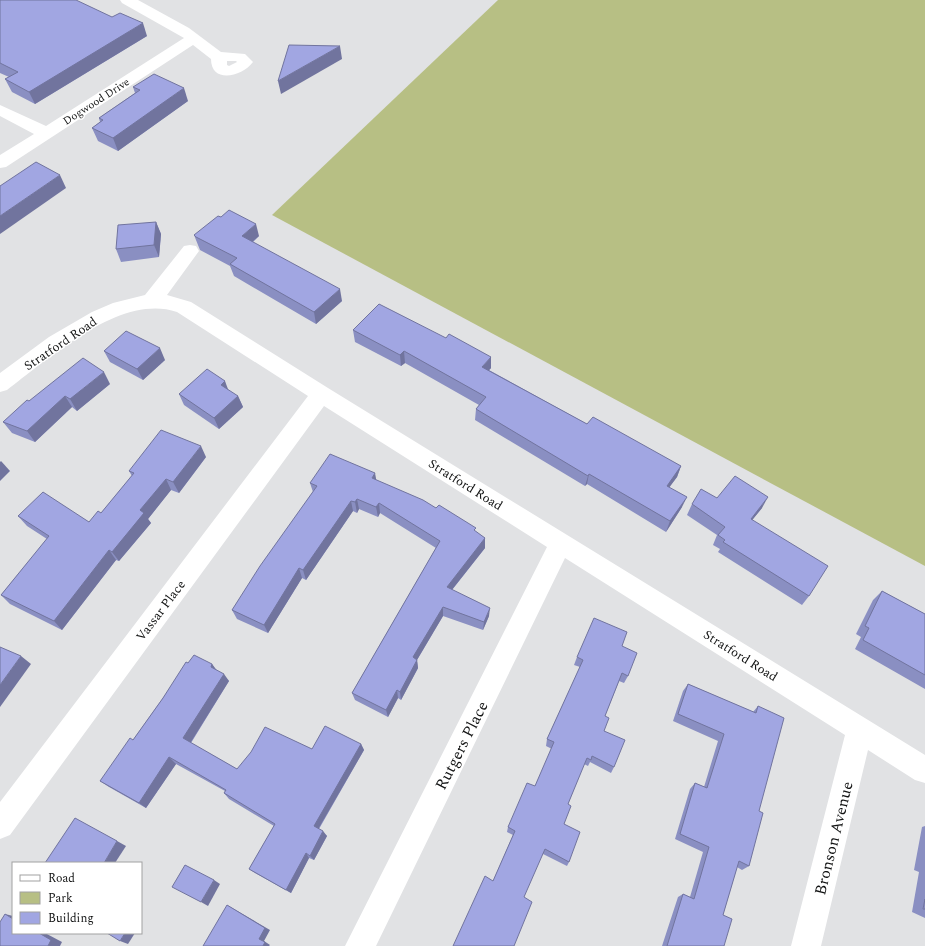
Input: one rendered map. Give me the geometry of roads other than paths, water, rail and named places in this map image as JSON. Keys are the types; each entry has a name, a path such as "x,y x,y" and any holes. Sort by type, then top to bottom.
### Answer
{"street":[{"path":"127,0 184,31 219,58"},
{"name":"Dogwood Drive","path":"0,163 193,39"},
{"path":"0,110 46,133"},
{"path":"151,301 190,251"},
{"name":"Stratford Road","path":"0,384 89,321 112,310 151,301 165,301 184,307 320,394 925,770"},
{"name":"Vassar Place","path":"0,825 320,394"},
{"name":"Rutgers Place","path":"360,946 561,543"},
{"name":"Bronson Avenue","path":"806,946 860,730"}]}
